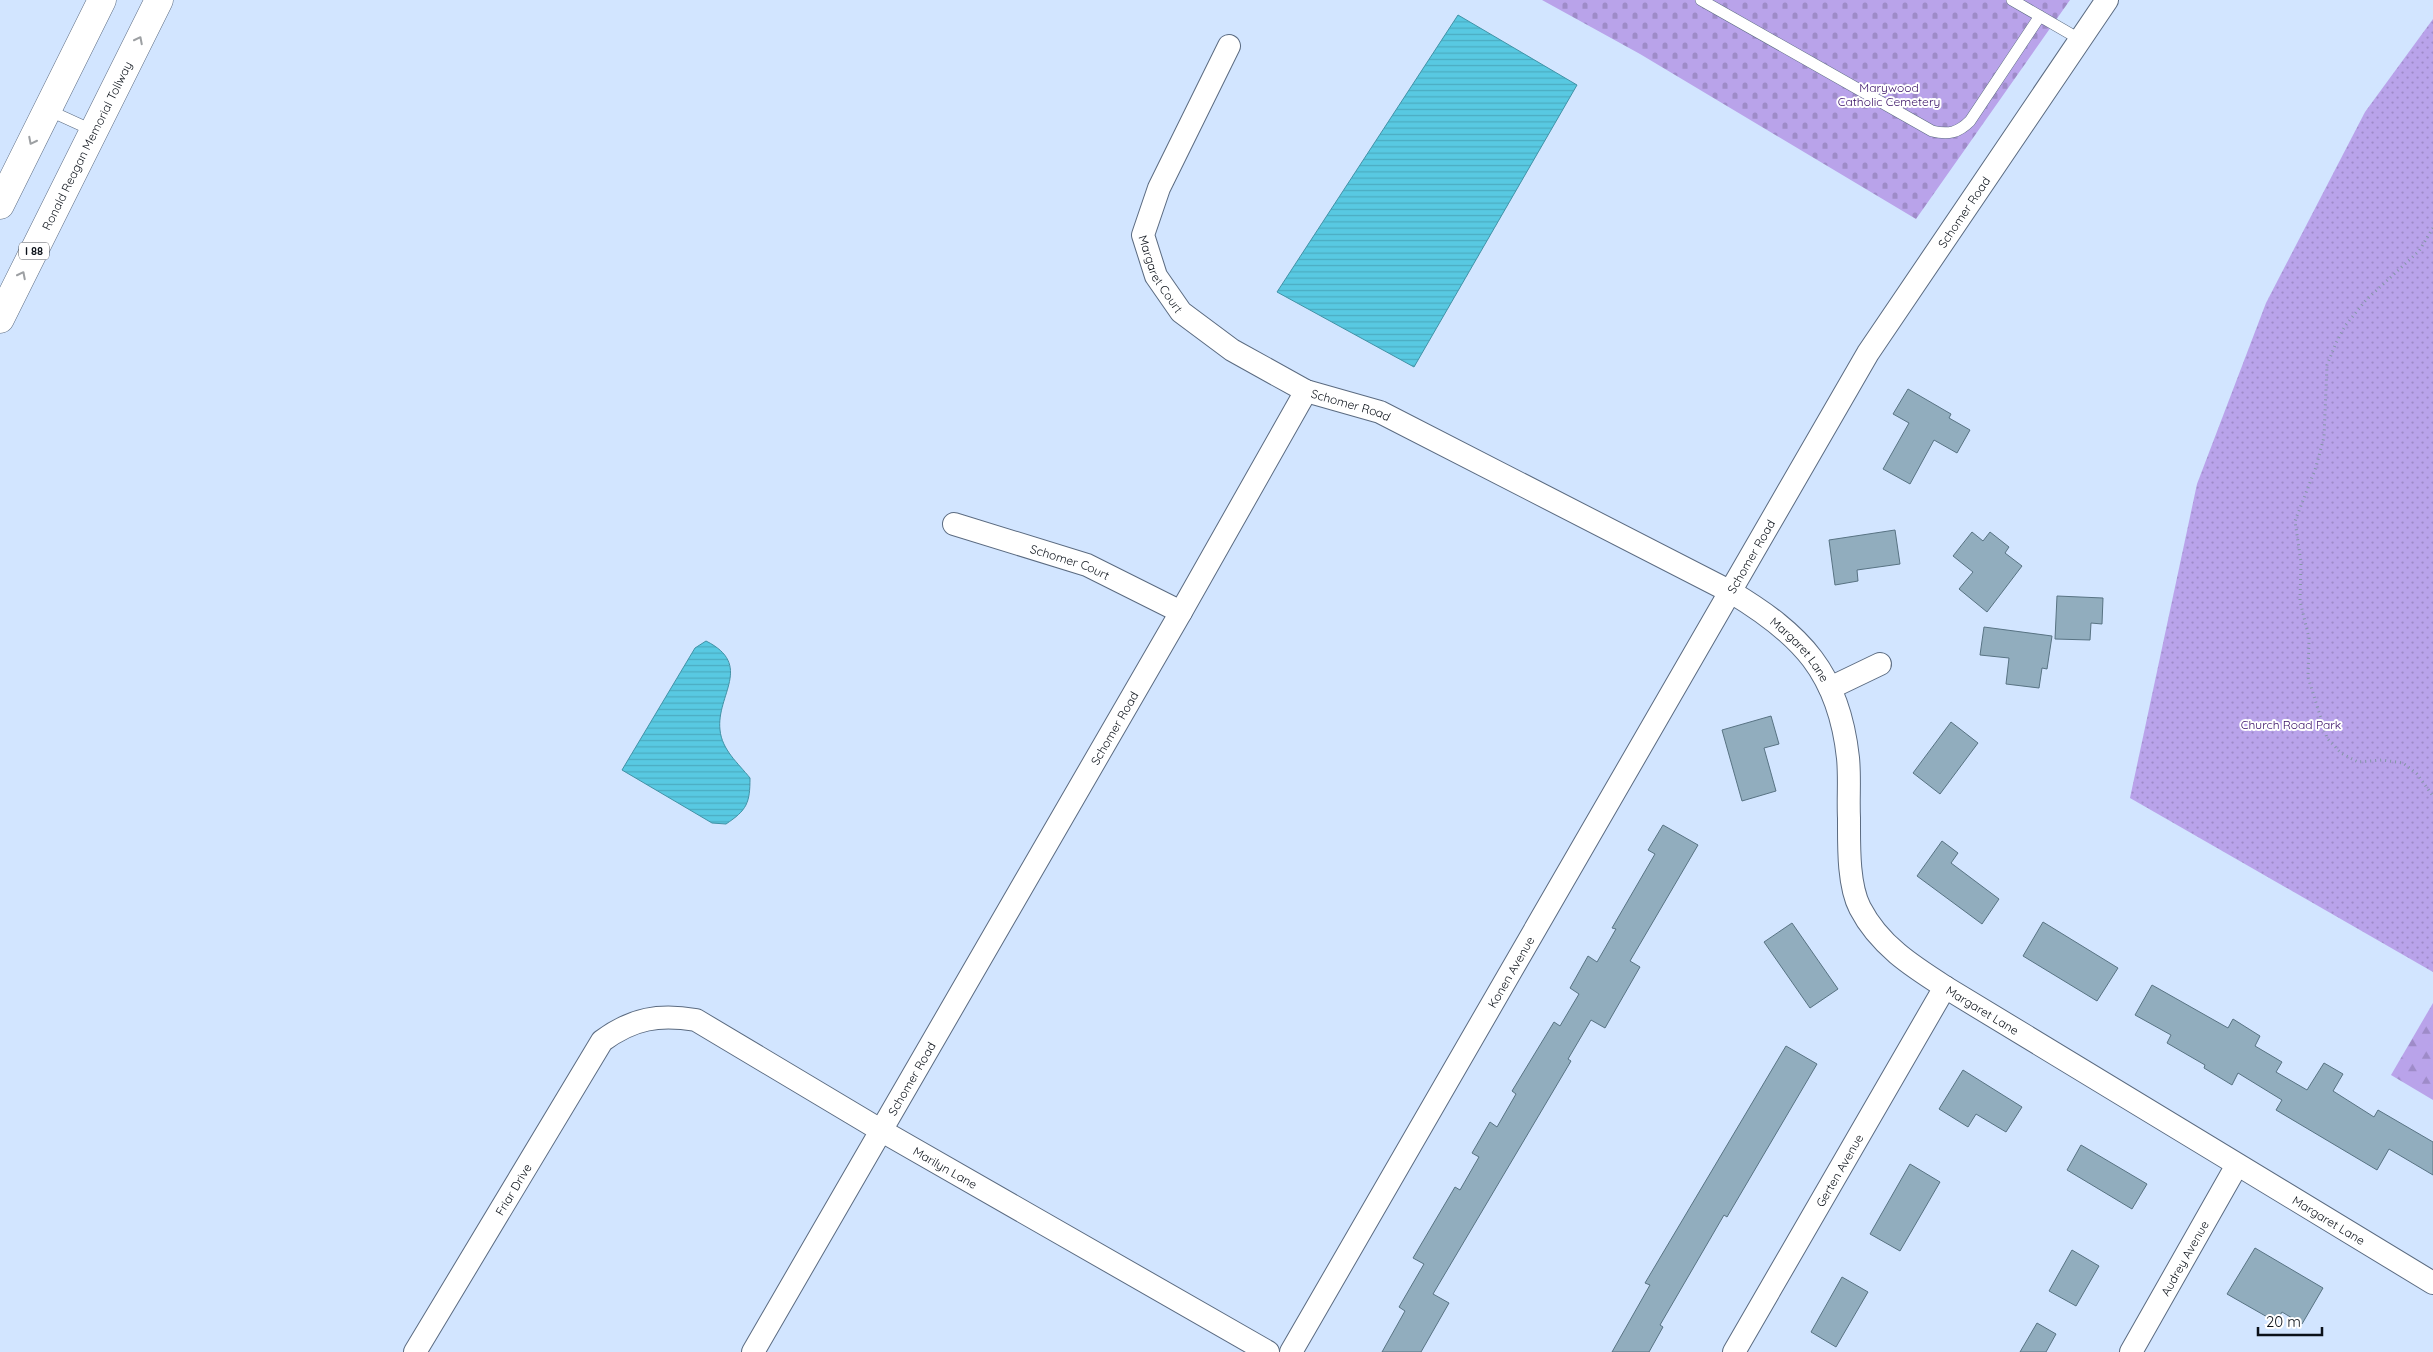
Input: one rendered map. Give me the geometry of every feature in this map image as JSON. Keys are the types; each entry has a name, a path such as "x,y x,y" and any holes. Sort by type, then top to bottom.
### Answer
{"highway":[{"path":"0,205 102,0"},
{"name":"Ronald Reagan Memorial Tollway","path":"0,318 159,0"}],"street":[{"name":"Schomer Road","path":"753,1352 1181,612 1306,391 1380,412 1731,592 1868,353 2107,0"},
{"name":"Margaret Court","path":"1229,46 1159,188 1143,235 1156,276 1181,312 1232,350 1306,391"},
{"name":"Schomer Court","path":"954,524 1087,565 1181,612"},
{"name":"Margaret Lane","path":"1731,592 1767,614 1795,638 1819,667 1830,688 1841,718 1848,758 1849,852 1860,907 1874,930 1901,958 1945,987 2433,1283"},
{"name":"Konen Avenue","path":"1291,1352 1731,592"},
{"path":"1830,688 1880,664"},
{"name":"Gerten Avenue","path":"1734,1352 1945,987"},
{"name":"Marilyn Lane","path":"617,1030 643,1020 673,1016 696,1020 882,1131 1268,1352"},
{"name":"Friar Drive","path":"415,1352 580,1076 602,1041 617,1030"},
{"name":"Audrey Avenue","path":"2131,1352 2237,1165"}],"lane":[{"path":"1701,0 1932,131 1944,134 1962,129 1970,121 2040,16"},
{"path":"2012,0 2081,40"},
{"path":"48,110 94,131"}],"path":[{"path":"2433,228 2419,251 2366,300 2345,326 2336,343 2327,365 2324,437 2316,467 2295,521 2301,562 2300,601 2309,638 2308,677 2328,738 2341,753 2358,762 2382,760 2403,764 2417,774 2433,796"}],"green space":[{"name":"Marywood Catholic Cemetery","path":"1542,0 2070,0 1916,219 1640,54"},
{"name":"Church Road Park","path":"2433,19 2433,972 2130,798 2197,484 2266,303 2365,112"},
{"path":"2433,1003 2433,1100 2391,1075"}],"water":[{"path":"1458,15 1577,85 1414,367 1277,292"},
{"path":"706,641 720,650 728,660 730,681 720,717 721,737 727,750 750,778 746,805 739,814 726,824 712,823 622,770 695,648"}],"building":[{"path":"1908,389 1951,414 1949,418 1970,430 1957,453 1934,440 1910,484 1883,469 1909,423 1893,414"},
{"path":"1895,530 1900,564 1857,570 1858,581 1835,585 1829,540"},
{"path":"1972,532 1983,541 1990,532 2009,547 2005,553 2022,566 1987,612 1959,589 1973,572 1953,556"},
{"path":"2057,596 2103,598 2102,624 2091,623 2090,640 2055,639"},
{"path":"1984,627 2052,636 2047,669 2042,668 2039,688 2006,684 2009,658 1980,655"},
{"path":"1771,716 1779,744 1764,748 1776,791 1742,801 1722,730"},
{"path":"1951,722 1978,743 1940,794 1913,773"},
{"path":"1663,825 1698,845 1630,961 1640,967 1605,1028 1591,1020 1568,1059 1571,1061 1433,1294 1449,1303 1421,1352 1382,1352 1405,1311 1399,1307 1424,1264 1413,1258 1455,1187 1460,1190 1479,1157 1472,1153 1490,1122 1497,1127 1516,1094 1512,1091 1554,1022 1560,1026 1579,994 1570,988 1588,956 1597,962 1616,929 1612,928 1655,854 1648,850"},
{"path":"1942,841 1958,853 1951,863 1999,899 1982,924 1917,876"},
{"path":"2043,922 2118,968 2097,1001 2023,956"},
{"path":"1792,923 1838,989 1810,1008 1764,942"},
{"path":"2152,985 2228,1028 2233,1019 2260,1036 2255,1046 2282,1062 2276,1072 2307,1090 2324,1063 2343,1074 2333,1091 2374,1117 2378,1110 2433,1142 2433,1175 2389,1149 2377,1170 2276,1110 2282,1100 2238,1073 2232,1085 2204,1068 2205,1065 2167,1043 2171,1035 2135,1015"},
{"path":"1786,1046 1817,1064 1727,1217 1724,1215 1660,1325 1663,1327 1649,1352 1612,1352 1650,1285 1645,1283"},
{"path":"1963,1070 2022,1107 2006,1132 1976,1114 1968,1127 1939,1109"},
{"path":"2081,1145 2147,1184 2132,1209 2067,1170"},
{"path":"1910,1164 1940,1182 1900,1251 1870,1234"},
{"path":"2255,1248 2323,1288 2302,1324 2282,1312 2276,1322 2227,1294"},
{"path":"2072,1250 2099,1266 2076,1306 2049,1291"},
{"path":"1842,1277 1868,1292 1836,1347 1811,1332"},
{"path":"2037,1323 2056,1334 2046,1352 2020,1352"}]}
